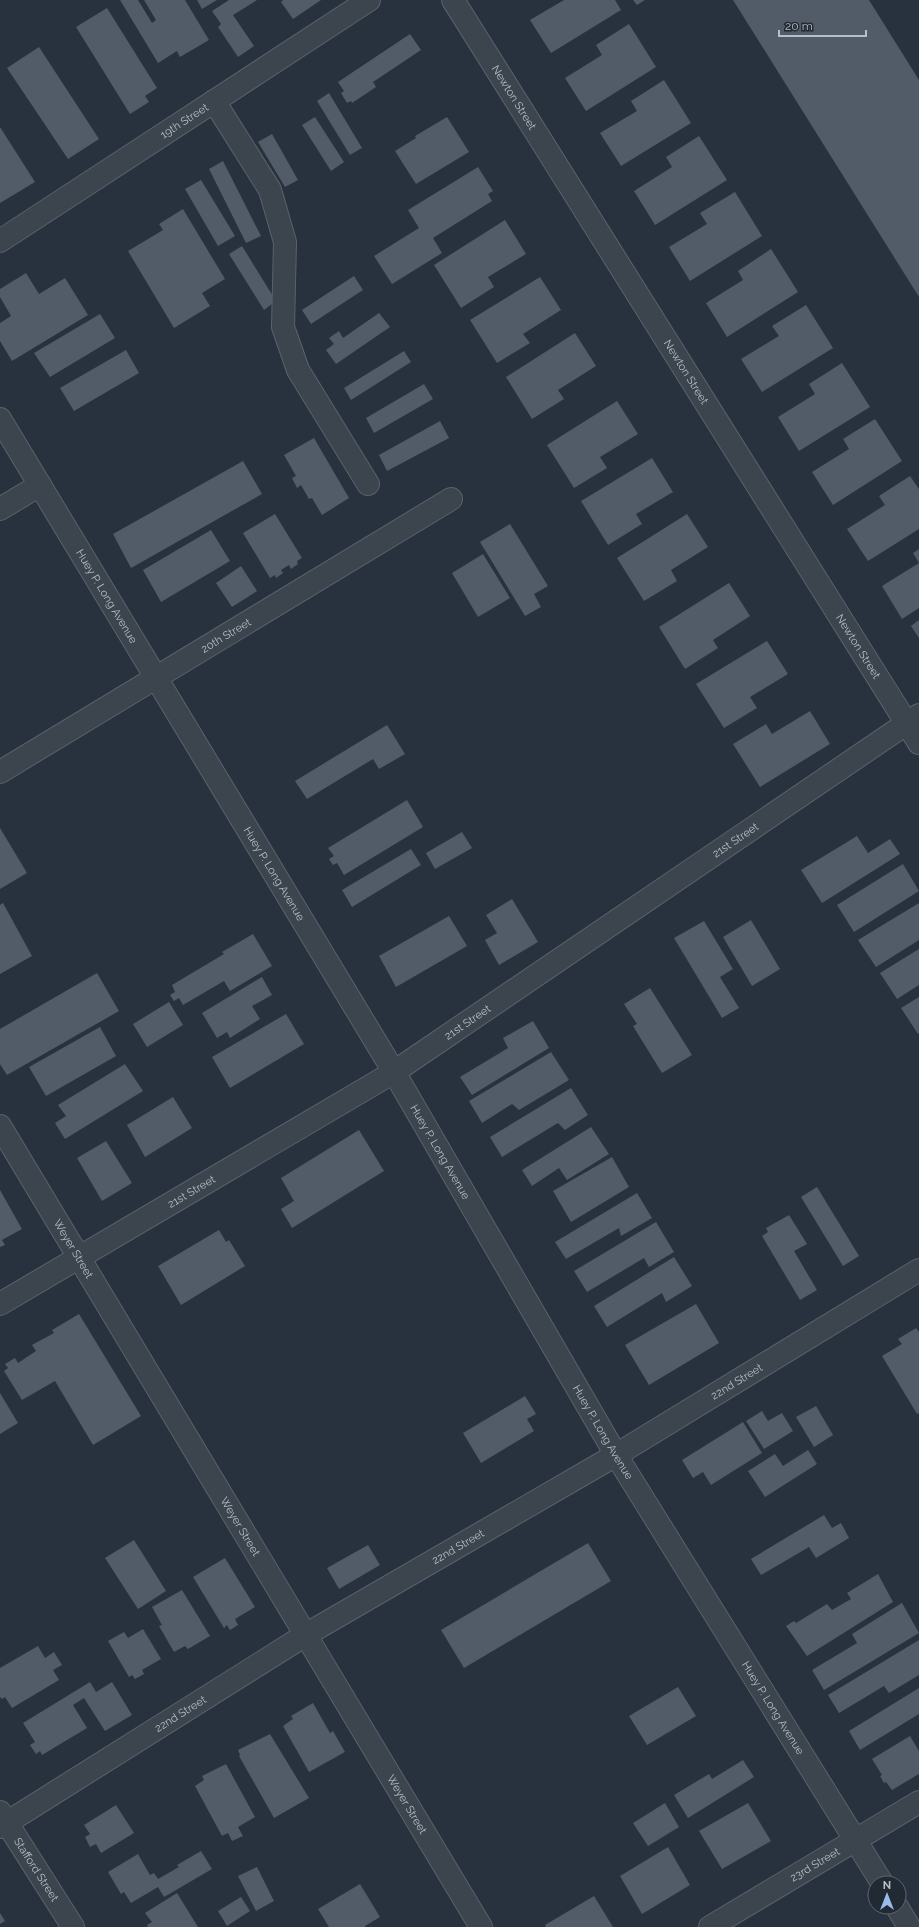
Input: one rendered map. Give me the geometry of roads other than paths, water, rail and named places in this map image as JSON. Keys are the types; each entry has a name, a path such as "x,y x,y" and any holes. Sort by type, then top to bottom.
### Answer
{"street":[{"name":"19th Street","path":"0,241 369,0"},
{"name":"Newton Street","path":"453,0 913,720 919,743"},
{"path":"214,100 270,190 285,242 283,327 298,370 368,484"},
{"name":"Huey P. Long Avenue","path":"0,420 394,1072 616,1455 877,1875"},
{"path":"0,509 40,485"},
{"name":"20th Street","path":"0,772 451,499"},
{"name":"21st Street","path":"0,1304 394,1072 913,720"},
{"name":"Weyer Street","path":"0,1126 307,1634 481,1927"},
{"name":"22nd Street","path":"2,1821 307,1634 616,1455 919,1270"},
{"name":"23rd Street","path":"710,1927 919,1802"},
{"name":"Stafford Street","path":"2,1821 73,1927"},
{"path":"902,1915 909,1927"}]}
